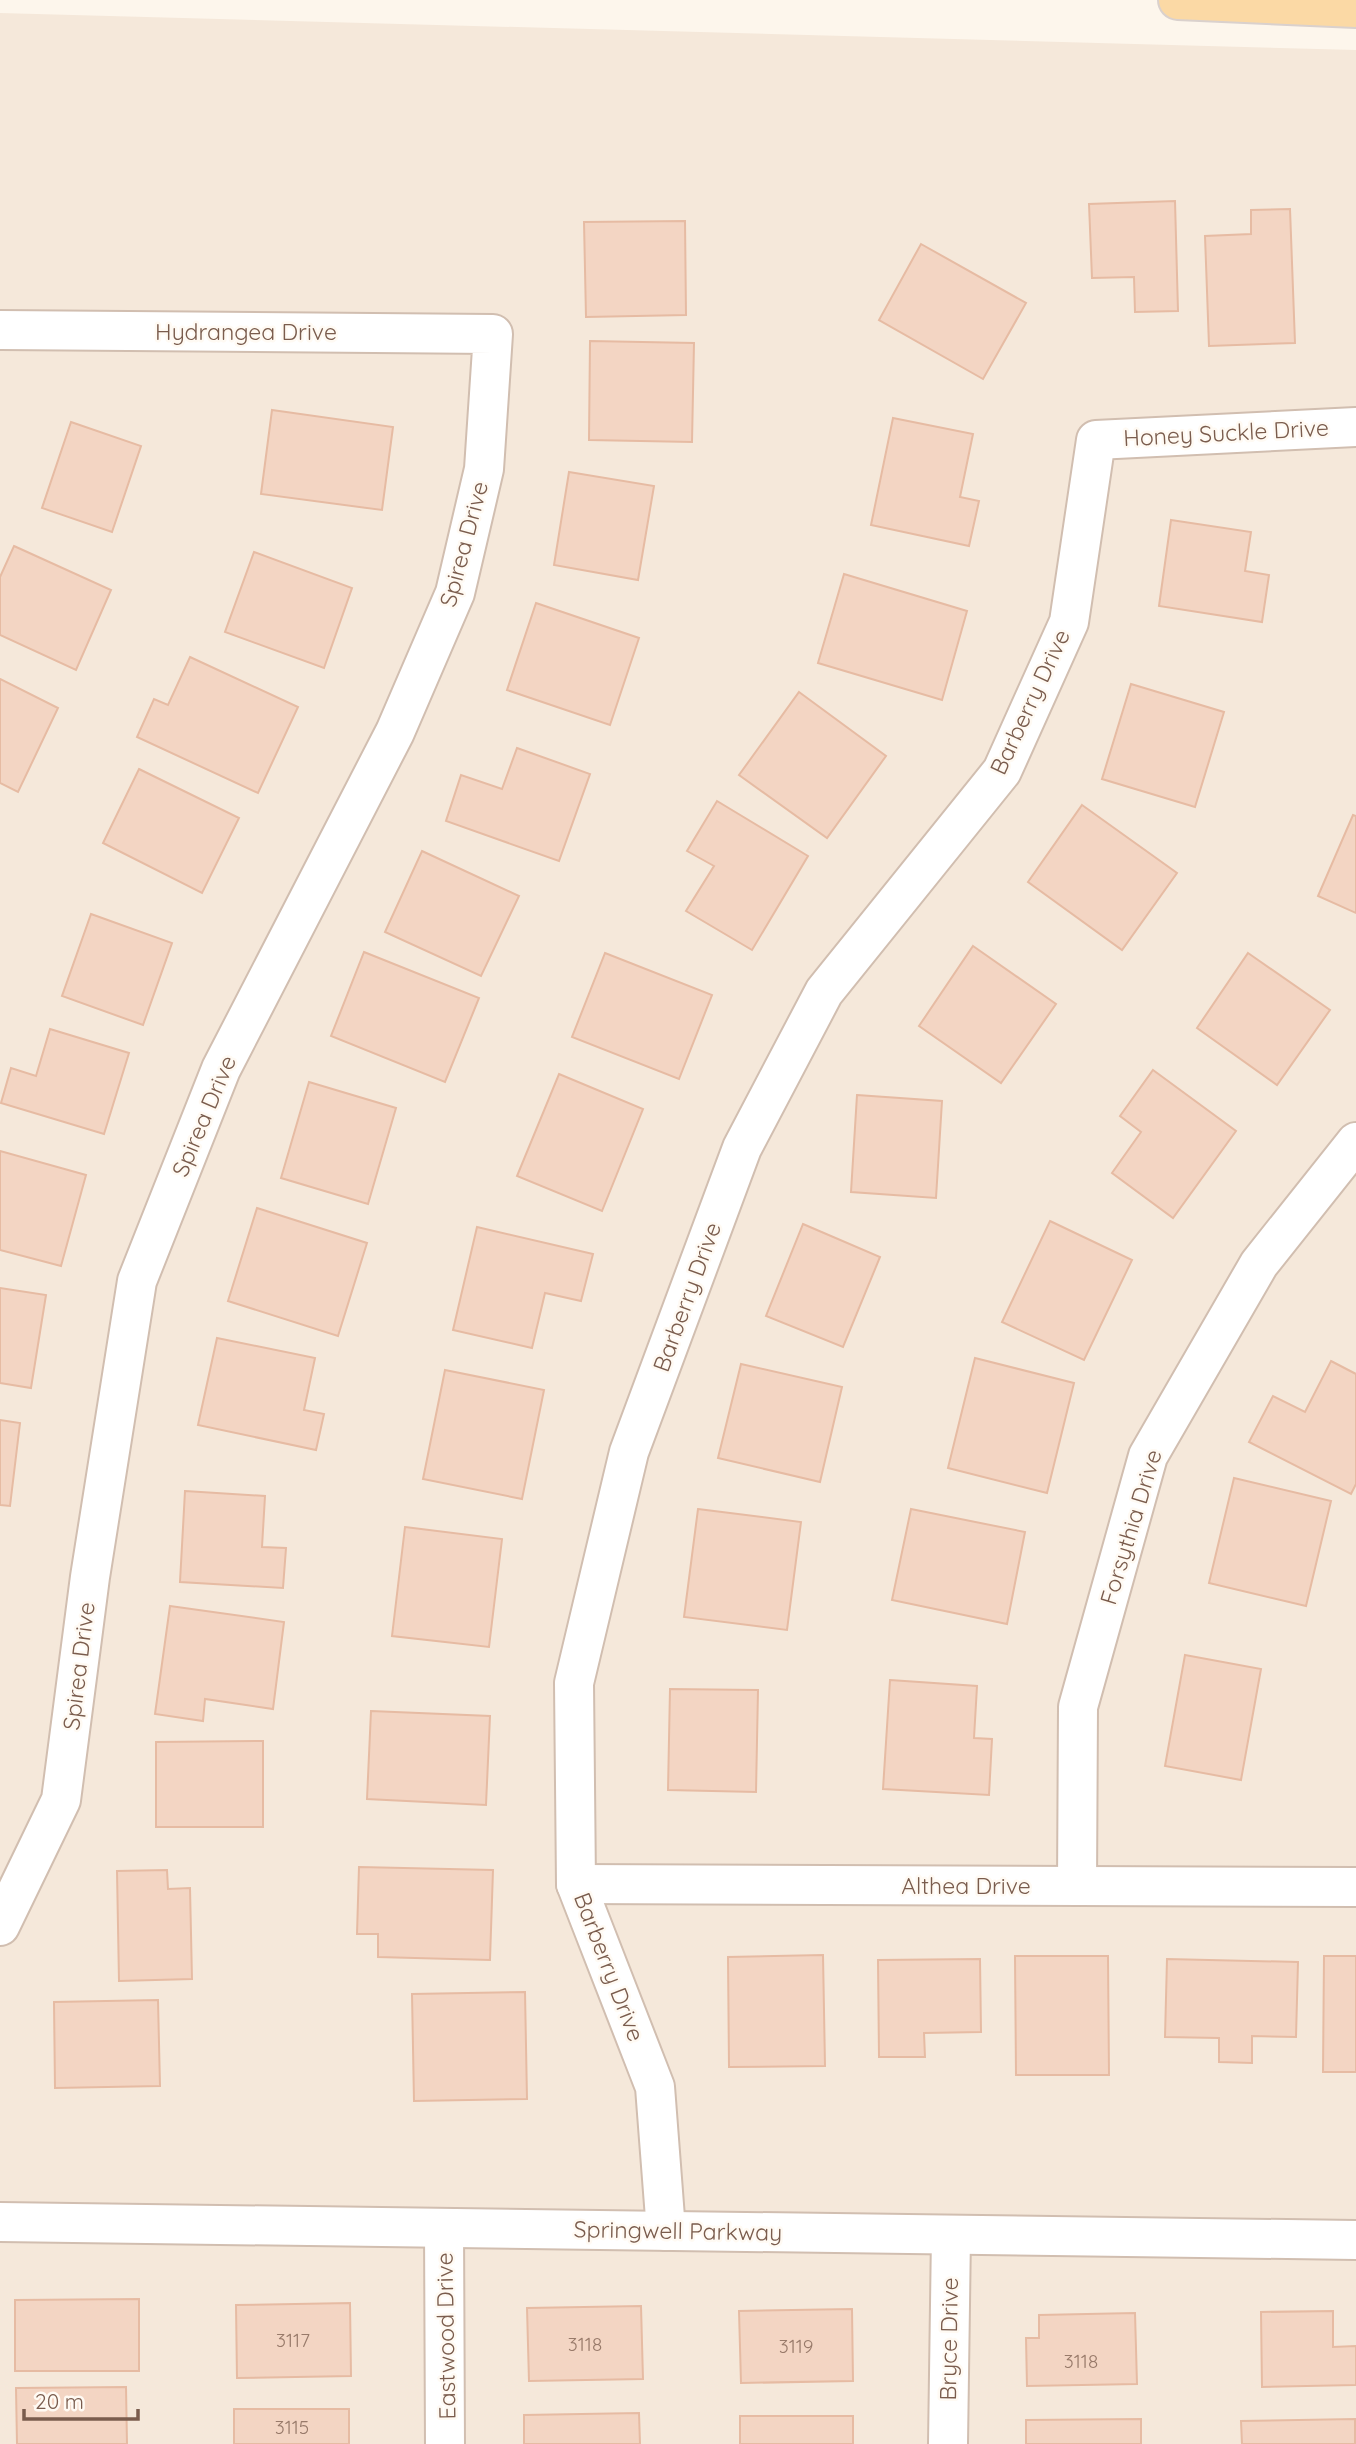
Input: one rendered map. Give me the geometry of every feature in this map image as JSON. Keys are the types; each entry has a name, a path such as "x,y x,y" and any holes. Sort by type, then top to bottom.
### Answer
{"main road":[{"path":"1178,0 1356,8"}],"street":[{"name":"Hydrangea Drive","path":"0,330 493,334"},
{"name":"Spirea Drive","path":"2,1917 61,1800 90,1577 137,1281 221,1069 395,732 455,593 484,469 493,334"},
{"name":"Honey Suckle Drive","path":"1096,440 1356,427"},
{"name":"Barberry Drive","path":"666,2231 654,2087 576,1884 574,1683 629,1452 743,1148 824,992 1002,771 1069,622 1096,440"},
{"name":"Forsythia Drive","path":"1077,1886 1078,1707 1148,1456 1259,1265 1356,1142"},
{"name":"Althea Drive","path":"576,1884 1356,1887"},
{"name":"Springwell Parkway","path":"0,2222 1356,2240"},
{"name":"Eastwood Drive","path":"444,2228 445,2444"},
{"name":"Bryce Drive","path":"948,2444 951,2235"}],"shaded area":[{"path":"0,13 1356,50 1356,2444 0,2444"}],"building":[{"path":"1175,201 1178,311 1135,312 1134,277 1092,278 1089,204"},
{"path":"1290,209 1295,343 1209,346 1205,236 1251,234 1251,210"},
{"path":"685,221 686,315 586,317 584,222"},
{"path":"921,244 1026,303 983,379 879,320"},
{"path":"590,341 694,343 692,442 589,440"},
{"path":"272,410 393,427 382,510 261,494"},
{"path":"893,418 973,434 960,497 979,501 969,546 871,525"},
{"path":"71,422 141,446 112,532 42,508"},
{"path":"569,472 654,486 638,580 554,565"},
{"path":"1171,520 1251,532 1245,571 1269,575 1262,622 1159,606"},
{"path":"14,546 111,590 76,670 0,635 0,577"},
{"path":"254,552 352,588 324,668 225,632"},
{"path":"844,574 967,611 942,700 818,663"},
{"path":"536,603 639,638 610,725 507,690"},
{"path":"190,657 298,707 258,793 137,737 154,699 168,705"},
{"path":"0,679 58,708 18,792 0,783"},
{"path":"1131,684 1224,712 1195,807 1102,779"},
{"path":"799,692 886,756 827,838 739,775"},
{"path":"517,748 590,774 559,861 446,821 461,775 502,789"},
{"path":"139,769 239,818 202,893 103,843"},
{"path":"717,801 808,856 752,950 686,911 714,866 687,851"},
{"path":"1082,805 1177,873 1122,950 1028,882"},
{"path":"1353,815 1356,816 1356,913 1318,896"},
{"path":"422,851 519,896 481,976 385,932"},
{"path":"91,914 172,943 143,1025 62,996"},
{"path":"973,946 1056,1004 1001,1083 919,1026"},
{"path":"364,952 479,998 445,1082 331,1036"},
{"path":"605,953 712,995 679,1079 572,1037"},
{"path":"1248,953 1330,1010 1277,1085 1197,1028"},
{"path":"50,1029 129,1053 104,1134 1,1103 11,1068 36,1076"},
{"path":"1153,1070 1236,1131 1173,1218 1112,1173 1141,1132 1120,1116"},
{"path":"559,1074 643,1109 602,1211 517,1176"},
{"path":"309,1082 396,1108 368,1204 281,1178"},
{"path":"857,1095 942,1101 936,1198 851,1192"},
{"path":"0,1151 86,1175 61,1266 0,1250"},
{"path":"257,1208 367,1243 338,1336 228,1301"},
{"path":"1050,1221 1132,1260 1084,1360 1002,1322"},
{"path":"803,1224 880,1257 843,1347 766,1316"},
{"path":"477,1227 593,1254 581,1301 545,1293 532,1348 453,1330"},
{"path":"0,1288 46,1295 31,1388 0,1383"},
{"path":"217,1338 315,1358 304,1410 324,1414 316,1450 198,1425"},
{"path":"975,1358 1074,1383 1047,1493 948,1468"},
{"path":"1331,1361 1356,1374 1356,1484 1351,1494 1249,1442 1273,1396 1305,1412"},
{"path":"741,1364 842,1387 820,1482 718,1458"},
{"path":"445,1370 544,1390 522,1499 423,1479"},
{"path":"0,1420 20,1423 10,1506 0,1505"},
{"path":"1234,1478 1331,1501 1306,1606 1209,1583"},
{"path":"185,1491 265,1496 262,1547 286,1548 283,1588 180,1582"},
{"path":"698,1509 801,1522 787,1630 684,1617"},
{"path":"911,1509 1025,1532 1007,1624 892,1600"},
{"path":"405,1527 502,1539 489,1647 392,1636"},
{"path":"170,1606 284,1622 273,1709 205,1699 203,1721 155,1714"},
{"path":"1185,1655 1261,1669 1241,1780 1165,1766"},
{"path":"890,1680 977,1686 974,1738 992,1739 989,1795 883,1789"},
{"path":"670,1689 758,1690 756,1792 668,1790"},
{"path":"371,1711 490,1716 486,1805 367,1799"},
{"path":"263,1741 263,1827 156,1827 156,1742"},
{"path":"359,1867 493,1870 490,1960 378,1957 378,1934 357,1934"},
{"path":"167,1870 168,1889 190,1888 192,1979 119,1981 117,1871"},
{"path":"823,1955 825,2066 729,2067 728,1957"},
{"path":"1015,1956 1108,1956 1109,2075 1016,2075"},
{"path":"1324,1956 1356,1956 1356,2072 1323,2072"},
{"path":"980,1959 981,2032 924,2033 925,2057 879,2057 878,1960"},
{"path":"1167,1959 1298,1962 1296,2037 1252,2036 1252,2063 1219,2062 1219,2038 1165,2037"},
{"path":"525,1992 527,2099 414,2101 412,1994"},
{"path":"158,2000 160,2086 55,2088 54,2002"},
{"path":"139,2299 139,2371 15,2371 15,2300"},
{"path":"350,2303 351,2376 237,2378 236,2305"},
{"path":"641,2306 643,2379 529,2381 527,2308"},
{"path":"852,2309 853,2381 741,2383 739,2311"},
{"path":"1333,2311 1333,2347 1356,2346 1356,2385 1262,2387 1261,2312"},
{"path":"1135,2313 1137,2384 1027,2386 1026,2338 1039,2338 1039,2315"},
{"path":"126,2387 127,2444 17,2444 16,2388"},
{"path":"234,2409 349,2409 349,2444 234,2444"},
{"path":"639,2413 640,2444 524,2444 524,2415"},
{"path":"740,2416 853,2416 853,2444 740,2444"},
{"path":"1141,2419 1141,2444 1026,2444 1026,2420"},
{"path":"1355,2419 1355,2444 1242,2444 1241,2421"}]}
